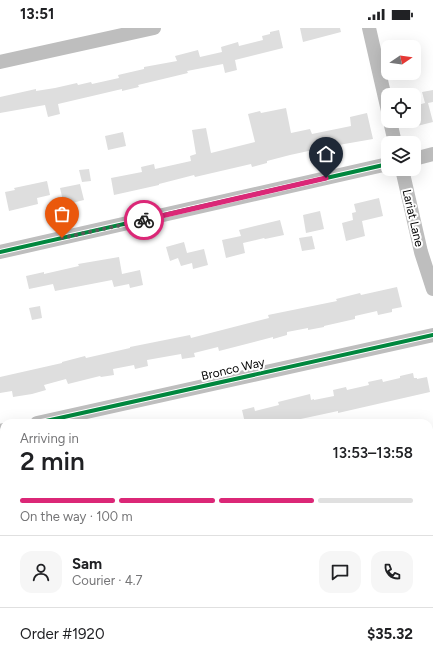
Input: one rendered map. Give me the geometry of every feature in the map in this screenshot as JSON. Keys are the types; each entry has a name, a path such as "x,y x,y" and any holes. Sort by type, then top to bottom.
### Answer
{"street":[{"path":"0,62 154,28"},
{"path":"369,28 383,88"},
{"path":"421,157 433,154"},
{"path":"0,252 381,166"},
{"name":"Lariat Lane","path":"404,176 421,252 433,289"},
{"name":"Bronco Way","path":"56,419 433,335"}],"building":[{"path":"300,28 340,28 341,32 303,42"},
{"path":"279,30 283,48 235,60 237,70 225,73 223,64 187,71 188,73 138,85 139,87 122,91 122,89 58,104 60,114 48,117 45,105 0,113 0,97 36,89 36,91 77,83 78,85 91,82 92,84 119,78 118,75 144,69 144,67 177,61 175,56 198,50 200,57 222,52 221,47 238,42 239,46 263,40 262,36"},
{"path":"433,90 433,102 428,103 433,122 421,125 421,104 425,103 422,92"},
{"path":"286,108 291,133 310,129 312,134 351,126 350,117 367,113 373,139 290,155 267,161 267,163 252,167 251,164 195,177 194,175 159,185 114,195 111,178 142,172 141,167 154,164 155,169 191,161 190,156 196,154 192,130 206,128 211,153 255,142 248,114"},
{"path":"123,132 126,146 108,150 105,136"},
{"path":"89,169 91,181 82,182 79,170"},
{"path":"47,181 50,195 37,198 38,204 9,211 5,192 15,190 14,188"},
{"path":"80,184 84,200 64,205 60,188"},
{"path":"379,198 383,216 362,221 365,236 346,241 342,223 353,220 352,213 356,212 354,204"},
{"path":"320,211 324,229 306,233 303,215"},
{"path":"280,220 284,235 243,243 245,253 226,258 222,240 241,236 239,230"},
{"path":"312,236 315,249 302,251 299,238"},
{"path":"184,242 187,253 204,249 208,265 193,269 192,263 181,266 178,258 170,261 166,247"},
{"path":"119,257 122,274 140,270 143,285 130,288 129,284 114,287 112,280 55,291 53,284 29,289 26,276 44,272 44,274 79,266 78,264"},
{"path":"397,287 402,307 392,309 392,312 378,315 377,311 355,316 355,319 324,327 287,332 287,335 273,339 273,337 219,351 218,347 194,353 195,357 182,359 181,354 147,360 148,366 135,369 134,365 113,369 114,375 100,376 68,384 66,379 44,385 46,390 32,394 13,397 12,391 0,393 0,377 62,363 85,356 86,358 130,347 190,335 191,338 269,318 268,315 337,301 336,299 360,293 361,295"},
{"path":"40,306 42,318 32,320 29,308"},
{"path":"413,373 414,378 417,379 427,377 430,392 338,413 338,411 301,419 244,419 242,410 254,407 255,411 279,405 278,402 310,394 311,400 334,396 333,390 346,387 347,390 369,385 368,382 382,379 383,382 400,378 400,376"}],"cycle path":[{"path":"0,252 381,166"},
{"path":"55,419 433,335"}],"way so far":[{"path":"62,238 144,220"}],"route":[{"path":"144,220 326,178"}]}
